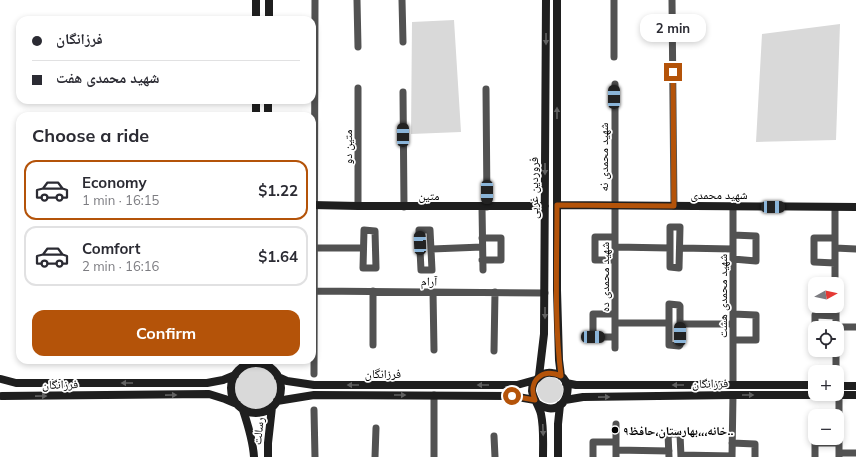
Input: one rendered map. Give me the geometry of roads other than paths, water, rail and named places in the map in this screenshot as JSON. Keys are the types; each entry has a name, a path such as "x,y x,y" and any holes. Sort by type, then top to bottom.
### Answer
{"street":[{"path":"256,0 256,16"},
{"path":"269,0 269,16"},
{"path":"315,0 315,16"},
{"path":"357,0 358,47"},
{"path":"402,0 403,42"},
{"name":"فروردین غربی","path":"537,378 544,334 545,293 546,0"},
{"name":"فروردین غربی","path":"557,0 557,290 559,360 561,376"},
{"path":"614,0 614,57"},
{"path":"672,0 674,206"},
{"name":"شهید محمدی نه","path":"614,84 614,206"},
{"name":"متین دو","path":"358,88 358,206"},
{"path":"482,270 482,238 485,207 486,89"},
{"path":"403,92 404,207"},
{"name":"متین","path":"316,205 404,207 545,206"},
{"name":"شهید محمدی","path":"557,205 856,207"},
{"name":"شهید محمدی ده","path":"614,206 615,348"},
{"name":"شهید محمدی هشت","path":"732,385 733,206"},
{"path":"835,207 836,277"},
{"path":"670,227 680,227 680,248 679,268 670,267 670,227"},
{"path":"364,230 375,231 376,268 363,268 362,248 364,230"},
{"path":"419,230 430,230 432,249 432,270 421,270 419,230"},
{"path":"733,235 756,236 756,261 733,259"},
{"path":"614,237 595,237 595,260 615,260"},
{"path":"482,238 502,238 501,260 482,260"},
{"path":"835,238 814,238 814,262 835,263"},
{"path":"432,249 482,247"},
{"path":"316,248 362,248"},
{"path":"615,248 670,248"},
{"path":"680,248 733,249"},
{"path":"835,248 856,248"},
{"name":"آرام","path":"316,291 545,293"},
{"path":"373,291 373,345"},
{"path":"433,292 434,350"},
{"path":"494,350 495,292"},
{"path":"669,305 680,305 680,324 680,345 669,345 669,305"},
{"path":"615,314 593,314 593,337 615,337"},
{"path":"733,314 756,315 756,340 733,340"},
{"path":"815,321 815,316 836,316 836,321"},
{"path":"615,323 669,323"},
{"path":"680,324 733,324"},
{"path":"844,327 856,327"},
{"path":"245,364 235,375 232,382 232,393 240,407 250,413 258,413 266,411 275,404 280,393 281,385 272,364"},
{"path":"261,364 268,366 276,374"},
{"path":"314,364 314,374"},
{"path":"543,457 543,424 532,390 537,378 550,372 561,376 568,389 558,424 558,457"},
{"name":"فرزانگان","path":"276,374 287,381 314,385 517,385 537,378"},
{"name":"فرزانگان","path":"0,379 16,383 208,383 223,380 235,375"},
{"path":"0,379 3,388 1,398"},
{"name":"فرزانگان","path":"566,383 576,385 808,386"},
{"path":"844,386 856,386"},
{"name":"فرزانگان","path":"1,398 209,394 225,399 240,407"},
{"name":"فرزانگان","path":"275,404 314,395 512,396 536,402"},
{"path":"434,395 434,457"},
{"path":"616,424 616,454 669,454 668,434 680,434 681,456 732,456 733,395"},
{"name":"فرزانگان","path":"563,403 583,397 808,395"},
{"name":"فرزانگان","path":"844,395 856,395"},
{"path":"536,402 543,407 549,408 563,403"},
{"name":"رسالت","path":"268,457 268,443 275,404"},
{"name":"رسالت","path":"240,407 252,441 254,457"},
{"path":"314,410 315,457"},
{"path":"375,457 376,428"},
{"path":"494,436 495,457"},
{"path":"593,457 593,442 616,442"},
{"path":"732,443 755,444 755,457"},
{"path":"815,445 815,457"},
{"path":"839,455 856,453"}],"place":[{"name":"خانه،،،بهارستان،حافظ۹..","path":"615,430"}]}
